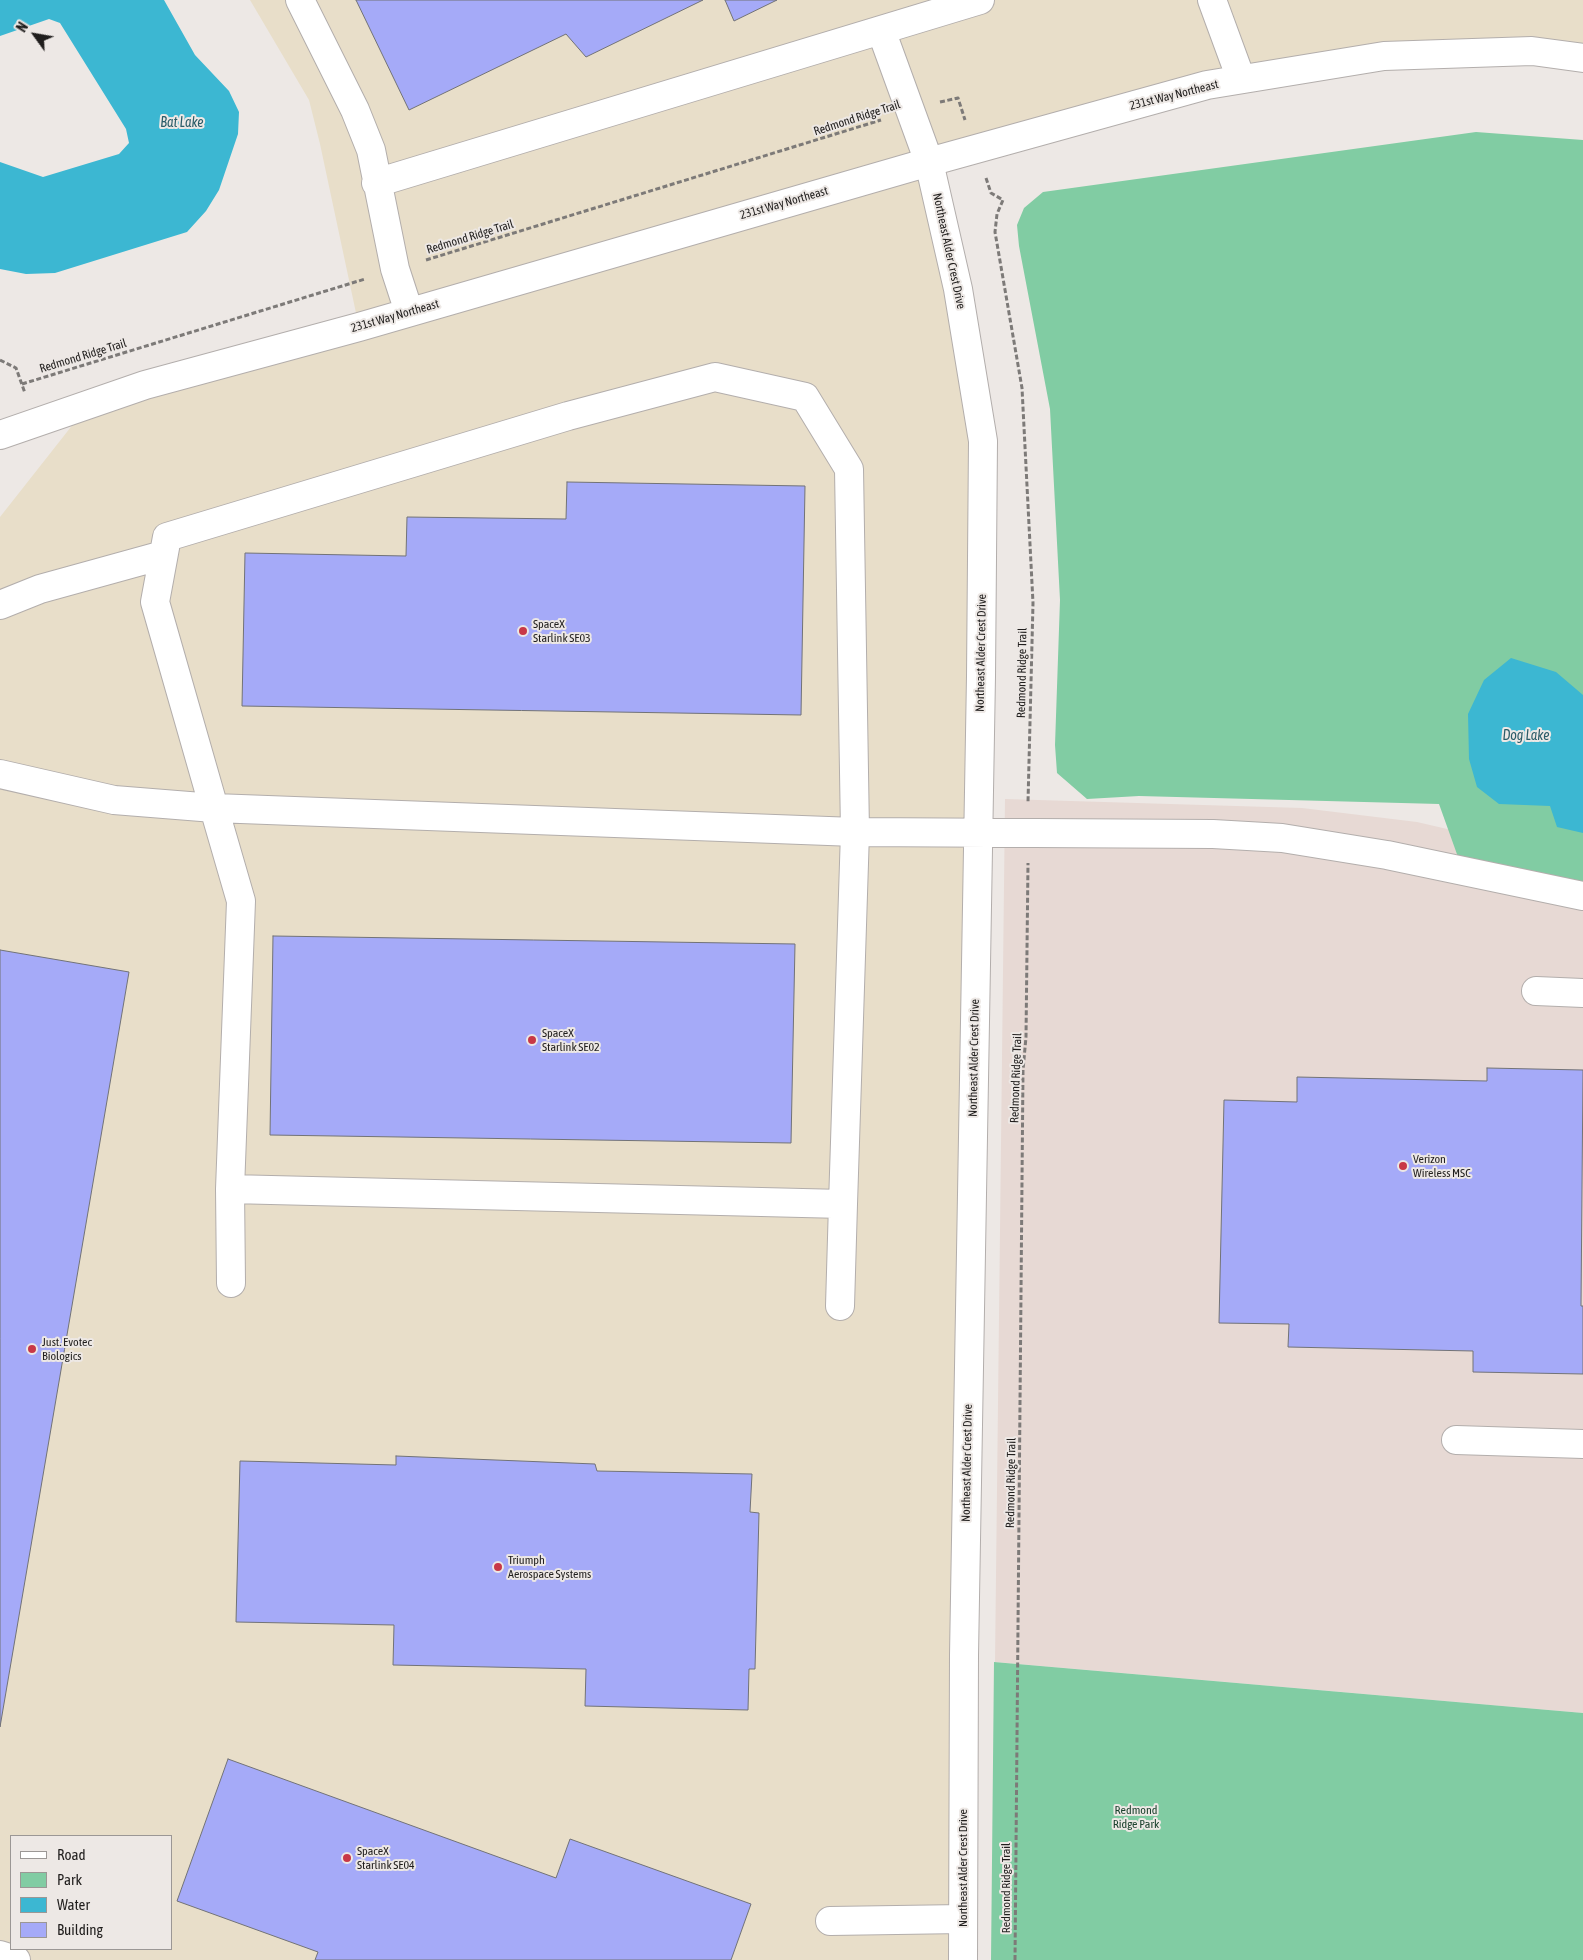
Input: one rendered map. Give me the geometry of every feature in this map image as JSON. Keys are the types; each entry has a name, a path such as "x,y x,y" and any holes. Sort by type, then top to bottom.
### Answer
{"street":[{"path":"300,0 355,110 371,150 376,183 395,269 409,312"},
{"path":"376,183 980,0"},
{"path":"1212,0 1241,79"},
{"name":"Northeast Alder Crest Drive","path":"881,30 929,162 958,289 982,441 978,834 964,1655 963,1960"},
{"name":"231st Way Northeast","path":"0,435 145,386 929,162 1199,87 1384,56 1532,51 1583,58"},
{"path":"231,1283 230,1189 241,901 155,602 166,537 568,416 715,377 805,397 849,469 855,832 840,1306"},
{"path":"0,605 40,589 163,555"},
{"path":"0,774 114,800 214,808 855,832 1213,834 1282,838 1387,855 1583,896"},
{"path":"1536,991 1583,993"},
{"path":"230,1189 843,1204"},
{"path":"1456,1440 1583,1444"},
{"path":"830,1921 963,1919"},
{"path":"0,1955 16,1960"}],"path":[{"name":"Redmond Ridge Trail","path":"0,360 16,368 22,384 869,125 910,110 958,98"},
{"name":"Redmond Ridge Trail","path":"1003,200 996,214 995,232 1022,388 1033,603 1028,834 1015,1960"}],"shaded area":[{"path":"250,0 1583,0 1583,58 1384,56 929,162 983,441 963,1960 0,1960 0,517 89,404 359,327 309,100"},
{"path":"1005,799 1302,808 1417,822 1542,851 1583,858 1583,1713 995,1662"}],"green space":[{"path":"1476,132 1583,140 1583,896 1463,871 1439,804 1139,796 1087,799 1057,773 1055,745 1060,600 1050,409 1019,246 1017,225 1024,208 1043,192"},
{"name":"Redmond Ridge Park","path":"994,1662 1583,1713 1583,1960 991,1960"}],"water":[{"name":"Bat Lake","path":"0,0 164,0 195,55 229,91 239,112 238,134 219,190 206,211 187,232 55,273 26,274 0,269 0,162 43,177 119,154 129,143 126,129 60,23 49,19 0,36"},
{"name":"Dog Lake","path":"1511,658 1556,672 1583,695 1583,833 1557,827 1550,806 1499,804 1477,787 1469,759 1468,714 1484,680"}],"building":[{"path":"356,0 703,0 586,57 566,34 409,110"},
{"path":"725,0 777,0 734,21"},
{"name":"SpaceX Starlink SE03","path":"567,482 805,486 801,715 242,706 245,553 406,556 407,517 566,519"},
{"name":"SpaceX Starlink SE02","path":"273,936 795,944 791,1143 270,1135"},
{"name":"Just. Evotec Biologics","path":"0,950 129,972 0,1727"},
{"name":"Verizon Wireless MSC","path":"1487,1068 1583,1070 1581,1306 1583,1306 1583,1374 1473,1372 1473,1351 1288,1347 1289,1324 1219,1323 1224,1100 1297,1102 1297,1077 1487,1081"},
{"name":"Triumph Aerospace Systems","path":"396,1456 595,1464 597,1471 752,1474 750,1512 759,1513 755,1669 749,1669 748,1710 585,1706 586,1669 393,1665 394,1625 236,1622 240,1461 396,1465"},
{"name":"SpaceX Starlink SE04","path":"228,1759 556,1878 570,1839 751,1904 731,1960 315,1960 318,1952 177,1901"}],"place":[{"name":"SpaceX Starlink SE03","path":"523,631"},
{"name":"SpaceX Starlink SE02","path":"532,1040"},
{"name":"Verizon Wireless MSC","path":"1403,1166"},
{"name":"Just. Evotec Biologics","path":"32,1349"},
{"name":"Triumph Aerospace Systems","path":"498,1567"},
{"name":"SpaceX Starlink SE04","path":"347,1858"}]}
